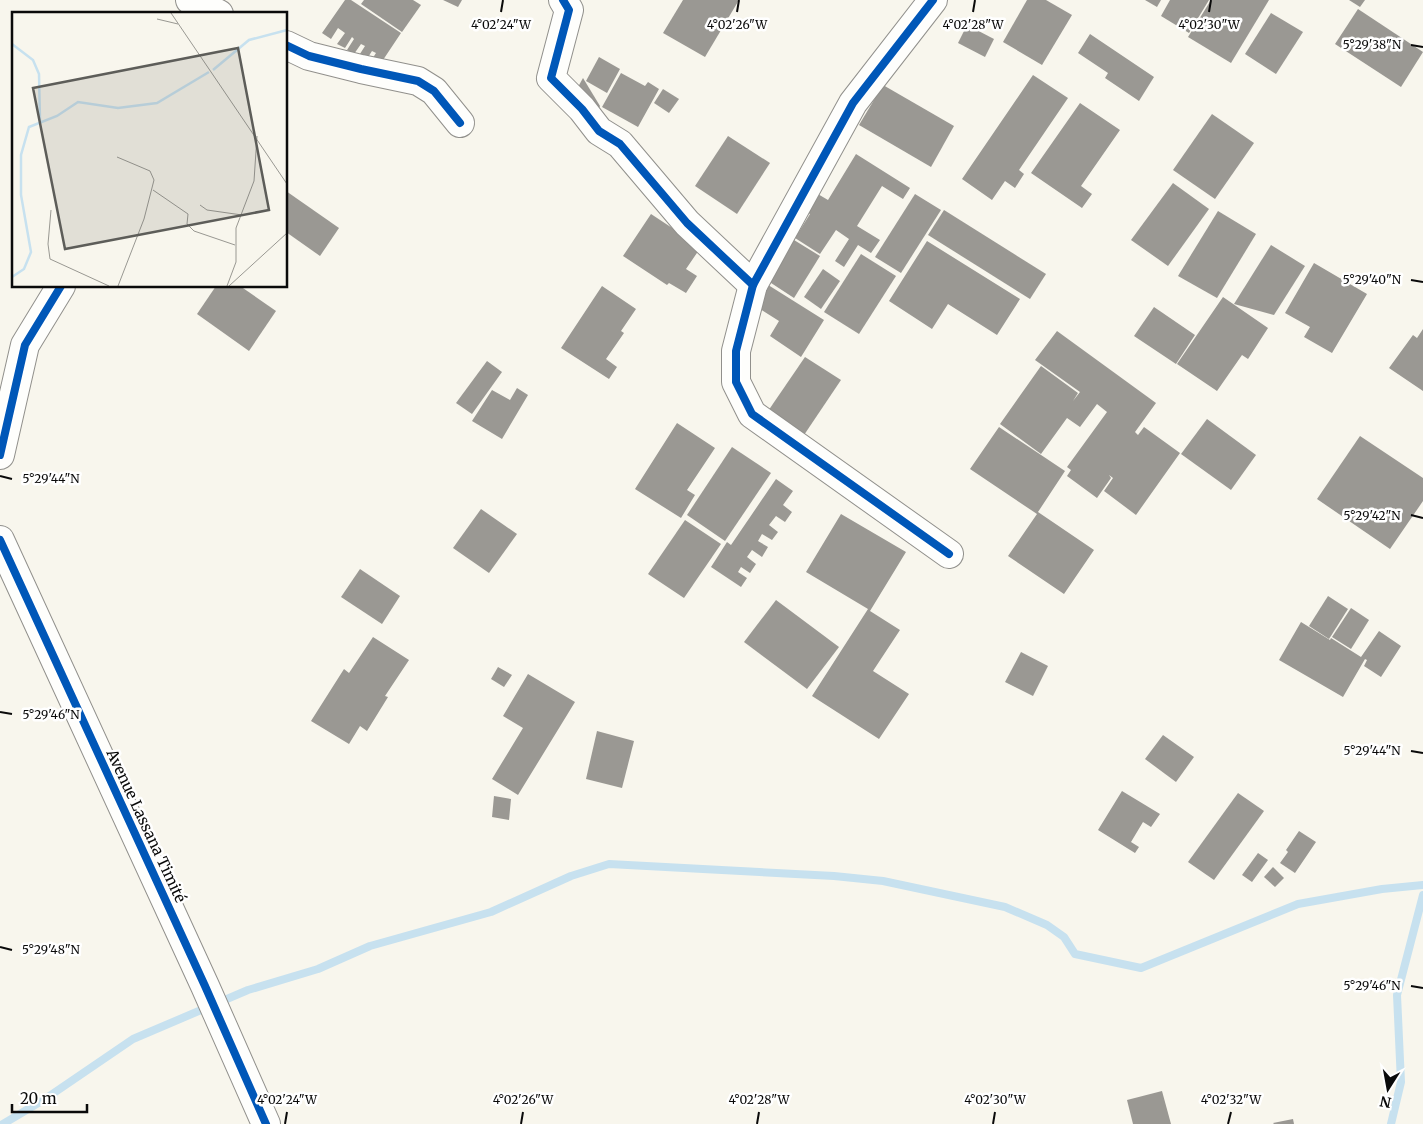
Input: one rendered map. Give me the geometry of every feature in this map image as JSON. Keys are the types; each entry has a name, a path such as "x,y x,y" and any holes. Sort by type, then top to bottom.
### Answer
{"street":[{"path":"177,12 184,0"},
{"path":"190,0 215,12"},
{"path":"563,0 568,10 551,78 582,109 599,131 620,144 687,223 753,285"},
{"path":"933,0 853,103 753,285 736,351 736,382 752,414 950,554"},
{"path":"288,46 309,56 418,81 434,91 460,123"},
{"path":"0,455 25,345 60,288"},
{"name":"Avenue Lassana Timité","path":"0,540 205,986 266,1124"}],"building":[{"path":"345,0 351,0 401,33 377,69 369,64 376,53 372,51 365,62 358,57 365,46 361,44 354,54 347,50 354,39 352,37 345,48 337,44 345,33 338,28 331,39 322,33"},
{"path":"364,0 413,0 421,5 402,32 361,4"},
{"path":"443,0 462,0 458,7"},
{"path":"683,0 739,0 705,57 663,33"},
{"path":"1027,0 1046,0 1072,15 1042,65 1003,42"},
{"path":"1145,0 1161,0 1157,7"},
{"path":"1170,0 1209,0 1189,33 1161,16"},
{"path":"1211,0 1269,0 1231,63 1188,37"},
{"path":"1349,0 1365,0 1360,7"},
{"path":"1358,9 1423,52 1401,87 1335,44"},
{"path":"1271,13 1303,32 1276,74 1245,54"},
{"path":"967,25 994,39 985,57 958,43"},
{"path":"1090,34 1154,77 1139,101 1105,78 1108,73 1078,53"},
{"path":"599,57 620,69 607,93 586,81"},
{"path":"621,73 645,86 648,82 659,89 638,127 602,107"},
{"path":"1033,75 1068,98 1019,170 1024,174 1015,188 1005,181 992,200 962,179"},
{"path":"583,78 600,106 598,110 573,96"},
{"path":"883,85 954,126 931,167 859,125"},
{"path":"663,89 679,99 669,113 654,103"},
{"path":"1080,103 1120,130 1081,186 1092,194 1082,208 1031,173"},
{"path":"1212,114 1254,143 1215,199 1173,170"},
{"path":"728,136 770,163 737,214 695,186"},
{"path":"856,154 910,188 903,199 882,186 857,226 880,240 871,253 858,245 844,267 835,261 849,239 836,230 820,254 795,238 810,214 800,208 811,190 828,200"},
{"path":"1173,183 1209,209 1168,266 1131,240"},
{"path":"288,192 339,228 320,256 288,233"},
{"path":"915,194 941,210 901,273 875,257"},
{"path":"944,210 1046,274 1030,299 928,235"},
{"path":"1218,211 1256,234 1217,298 1178,276"},
{"path":"651,214 701,247 686,269 697,276 686,293 669,283 667,285 623,256"},
{"path":"794,240 820,256 794,298 768,281"},
{"path":"927,241 1020,299 997,335 948,304 932,329 889,301"},
{"path":"1271,245 1305,266 1274,315 1234,304"},
{"path":"861,254 896,276 859,334 824,312"},
{"path":"1314,263 1367,294 1332,353 1304,337 1310,327 1285,313"},
{"path":"823,269 840,281 821,309 804,297"},
{"path":"765,283 824,320 801,357 770,336 779,321 752,304"},
{"path":"602,286 636,309 621,331 624,333 606,359 617,367 609,379 561,348"},
{"path":"215,288 243,288 276,311 249,351 197,314"},
{"path":"1223,297 1268,328 1248,359 1242,355 1217,391 1177,364"},
{"path":"1154,307 1195,335 1176,364 1134,336"},
{"path":"1423,329 1423,391 1389,368 1413,335 1417,338"},
{"path":"1057,331 1156,403 1135,432 1138,435 1144,427 1180,453 1136,515 1104,491 1113,478 1109,475 1111,478 1097,498 1067,476 1071,470 1067,467 1107,412 1097,404 1080,427 1067,418 1041,454 1000,424 1041,366 1078,393 1073,401 1080,392 1035,360"},
{"path":"805,357 841,380 802,438 766,414"},
{"path":"487,361 502,372 472,414 456,403"},
{"path":"517,388 528,395 502,439 472,421 492,390 510,400"},
{"path":"1207,419 1256,455 1231,490 1181,454"},
{"path":"677,423 715,448 687,490 695,495 681,518 635,489"},
{"path":"999,427 1065,471 1038,512 1094,550 1064,594 1008,556 1037,514 970,469"},
{"path":"1360,436 1423,478 1423,501 1390,549 1317,499"},
{"path":"732,447 771,473 725,541 687,515"},
{"path":"776,479 793,491 783,505 792,512 785,522 776,516 769,525 778,532 772,540 762,534 758,541 768,547 762,557 752,550 747,557 756,564 750,573 741,567 738,572 747,578 741,587 711,567 727,542 731,545"},
{"path":"481,509 517,534 489,573 453,548"},
{"path":"841,514 906,552 870,611 900,630 873,671 909,694 879,739 812,696 868,609 806,572"},
{"path":"685,520 721,544 684,598 648,574"},
{"path":"360,569 400,596 382,624 341,597"},
{"path":"1328,596 1348,609 1329,639 1309,626"},
{"path":"776,600 839,647 807,689 744,642"},
{"path":"1351,608 1369,620 1351,649 1332,637"},
{"path":"1301,622 1361,657 1379,631 1401,646 1381,677 1364,666 1367,660 1365,659 1343,697 1279,660"},
{"path":"373,637 409,660 385,696 388,697 367,731 360,726 349,744 311,721 344,669 349,673"},
{"path":"1021,652 1048,666 1033,696 1005,682"},
{"path":"498,667 512,675 504,687 491,679"},
{"path":"528,674 575,702 518,795 492,779 523,728 503,716"},
{"path":"597,731 634,741 622,788 586,779"},
{"path":"1163,735 1194,757 1176,782 1145,759"},
{"path":"1122,791 1160,814 1151,827 1143,822 1131,842 1139,847 1135,853 1098,830"},
{"path":"1238,793 1264,811 1214,880 1188,862"},
{"path":"494,796 511,799 509,820 492,817"},
{"path":"1299,831 1316,842 1295,873 1280,863"},
{"path":"1258,853 1268,860 1252,882 1242,875"},
{"path":"1273,867 1284,878 1275,887 1264,877"},
{"path":"1162,1091 1171,1124 1133,1124 1127,1100"},
{"path":"1293,1119 1294,1124 1273,1123"}],"waterway":[{"path":"3,1124 45,1099 133,1039 248,990 318,969 370,946 491,912 571,876 609,864 834,876 883,881 1005,907 1047,925 1064,937 1075,954 1141,968 1298,904 1382,889 1423,885"},
{"path":"1391,1124 1401,1082 1397,995 1423,895"}],"cycle path":[{"path":"563,0 569,10 551,78 582,109 599,131 620,144 687,223 753,285"},
{"path":"933,0 853,103 753,285 736,351 736,382 752,414 949,554"},
{"path":"288,46 309,56 418,81 434,91 460,123"},
{"path":"0,455 25,345 60,288"},
{"path":"0,540 205,986 266,1124"}]}
